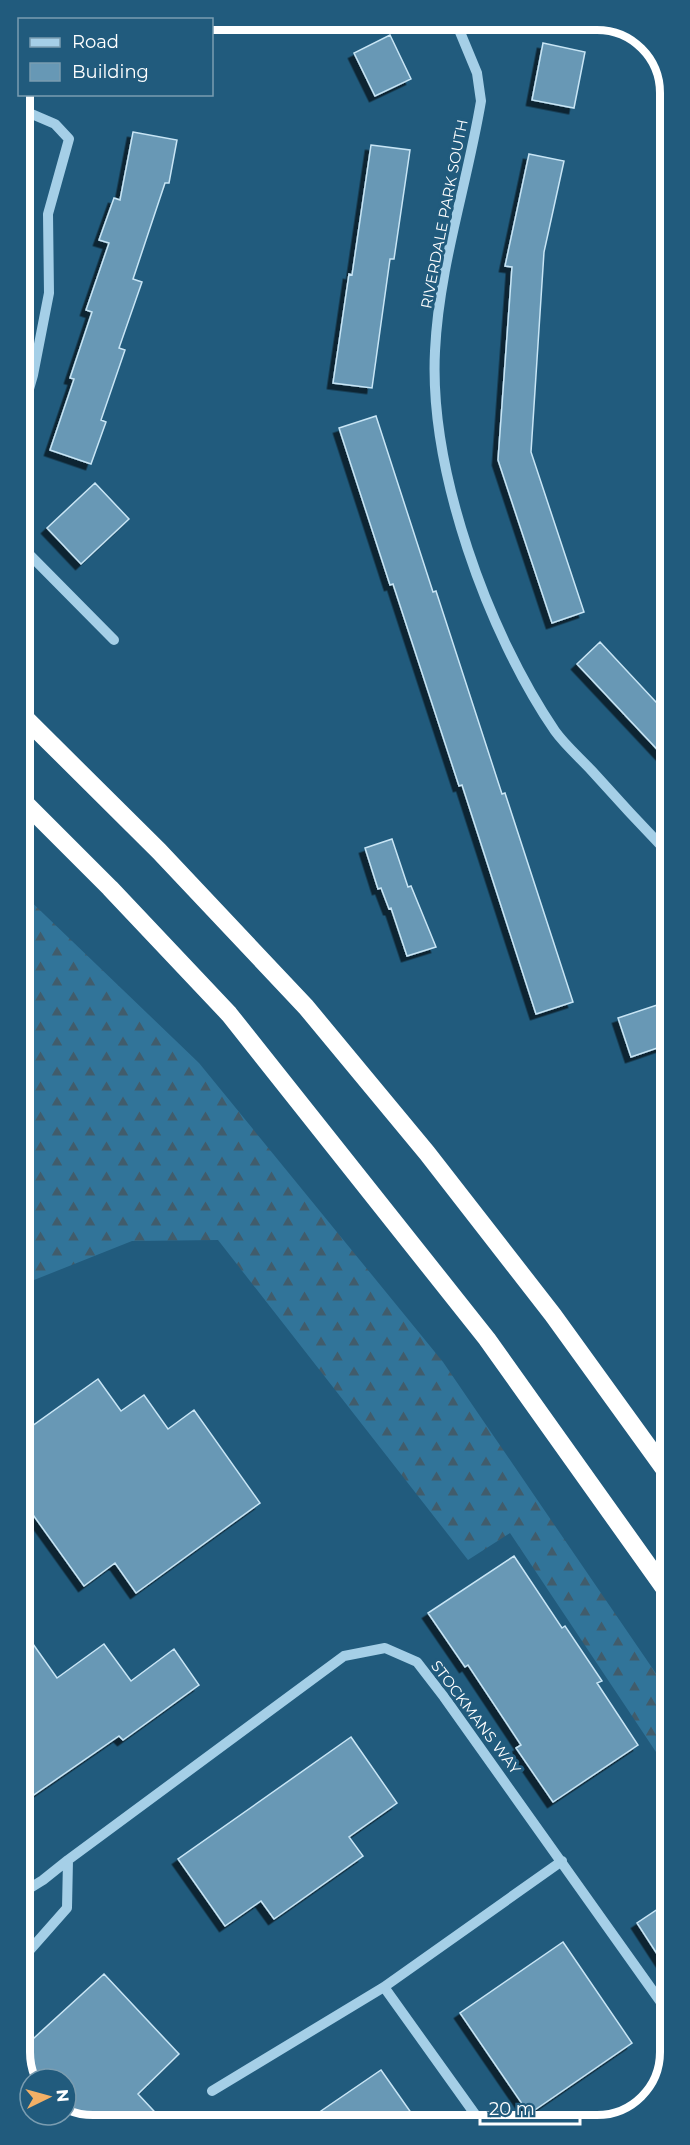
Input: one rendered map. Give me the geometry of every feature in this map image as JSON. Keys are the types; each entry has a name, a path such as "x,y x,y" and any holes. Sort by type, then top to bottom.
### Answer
{"highway":[{"path":"30,723 159,851 306,1007 427,1153 553,1315 660,1463"},
{"path":"30,808 110,888 229,1014 487,1339 660,1582"}],"street":[{"name":"RIVERDALE PARK SOUTH","path":"459,30 477,73 481,101 442,283 435,350 434,392 440,437 456,510 477,575 497,624 538,704 557,733 660,844"},
{"path":"30,113 56,124 69,139 48,214 49,293 30,385"},
{"path":"30,555 114,640"},
{"name":"STOCKMANS WAY","path":"30,1888 344,1656 385,1648 417,1662 562,1861 660,2001"},
{"path":"30,1950 68,1908 68,1860"},
{"path":"212,2091 384,1987 562,1861"},
{"path":"384,1987 476,2115"}],"green space":[{"path":"30,901 199,1063 443,1362 660,1679 660,1758 510,1533 468,1560 218,1240 132,1241 30,1282 30,1096 32,1093 30,1092"}],"building":[{"path":"390,35 411,79 375,96 354,53"},
{"path":"543,43 585,52 574,108 532,100"},
{"path":"133,132 177,140 169,183 165,183 133,279 142,282 119,348 125,350 101,420 106,422 91,464 50,450 74,379 70,378 92,312 86,310 109,243 99,240 114,198 120,200"},
{"path":"371,145 410,150 394,259 390,259 372,388 333,383"},
{"path":"529,154 564,161 544,252 531,452 584,612 552,623 498,460 512,267 505,266"},
{"path":"376,416 502,794 505,793 573,1002 536,1014 462,785 459,786 339,428"},
{"path":"95,483 129,519 81,564 47,528"},
{"path":"600,642 660,706 660,752 577,664"},
{"path":"392,839 408,887 411,886 436,947 407,956 391,908 389,909 381,888 378,889 365,848"},
{"path":"660,1004 660,1047 631,1057 618,1018"},
{"path":"98,1379 121,1411 144,1395 168,1429 194,1410 260,1503 136,1593 115,1563 84,1586 30,1511 30,1428"},
{"path":"514,1556 562,1628 565,1626 602,1681 597,1683 638,1745 553,1802 516,1748 521,1745 468,1665 465,1667 428,1613"},
{"path":"30,1640 57,1678 104,1644 131,1681 174,1649 199,1685 123,1740 119,1736 30,1797"},
{"path":"351,1737 397,1803 349,1837 363,1856 274,1919 261,1901 225,1926 178,1859"},
{"path":"660,1908 660,1959 637,1923"},
{"path":"563,1942 632,2043 529,2114 460,2013"},
{"path":"104,1974 179,2054 138,2094 158,2115 89,2115 78,2113 78,2067 32,2067 30,2042"},
{"path":"381,2070 413,2115 315,2115"}]}
